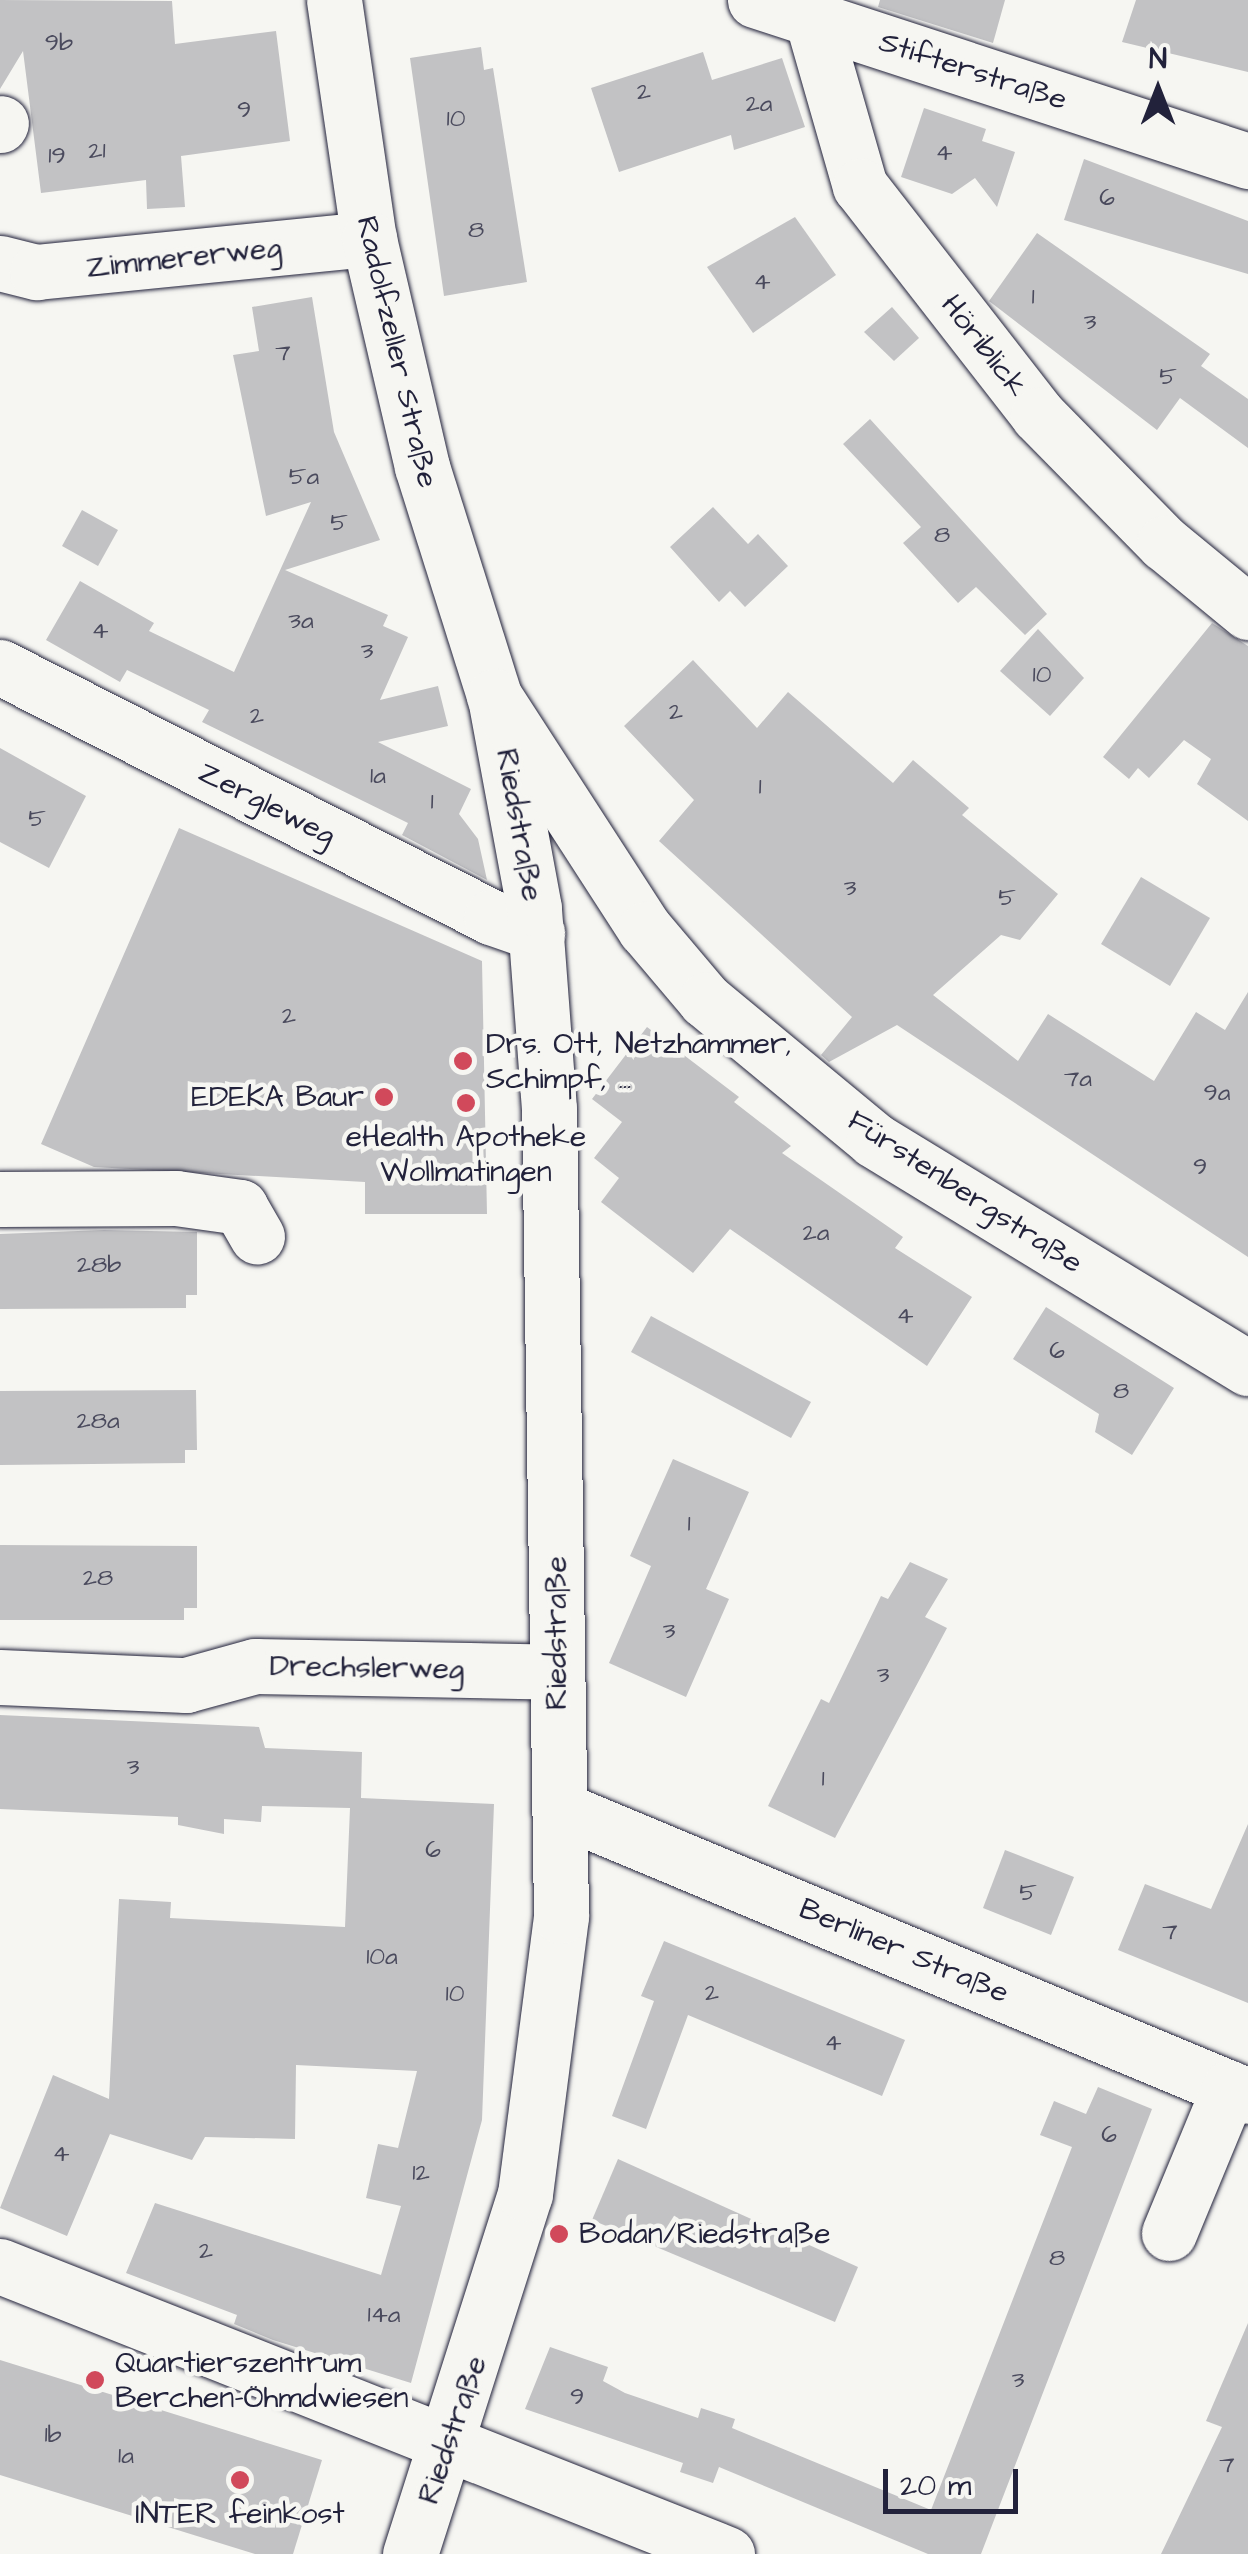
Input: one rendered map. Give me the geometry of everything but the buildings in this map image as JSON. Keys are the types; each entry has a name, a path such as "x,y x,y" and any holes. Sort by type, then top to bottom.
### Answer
{"street":[{"name":"Radolfzeller Straße","path":"334,0 369,239 422,467 494,696"},
{"name":"Stifterstraße","path":"755,0 1248,161"},
{"name":"Höriblick","path":"812,18 860,186 1038,415 1164,542 1248,612"},
{"name":"Zimmererweg","path":"0,263 37,272 369,239"},
{"name":"Zergleweg","path":"0,668 491,917 538,932"},
{"name":"Riedstraße","path":"410,2554 450,2442 512,2242 539,2122 561,1916 553,1244 538,932 494,696"},
{"name":"Fürstenbergstraße","path":"494,696 645,929 705,1000 874,1140 1248,1368"},
{"path":"0,1199 176,1198 240,1206 257,1238"},
{"name":"Drechslerweg","path":"0,1678 186,1685 255,1666 557,1672"},
{"name":"Berliner Straße","path":"560,1809 1239,2092"},
{"path":"1169,2233 1239,2092"},
{"path":"0,2266 727,2554"}],"place":[{"name":"Drs. Ott, Netzhammer, Schimpf, ...","path":"463,1061"},
{"name":"EDEKA Baur","path":"384,1097"},
{"name":"eHealth Apotheke Wollmatingen","path":"466,1103"},
{"name":"Bodan/Riedstraße","path":"559,2234"},
{"name":"Quartierszentrum Berchen-Öhmdwiesen","path":"95,2380"},
{"name":"INTER feinkost","path":"240,2480"}]}
